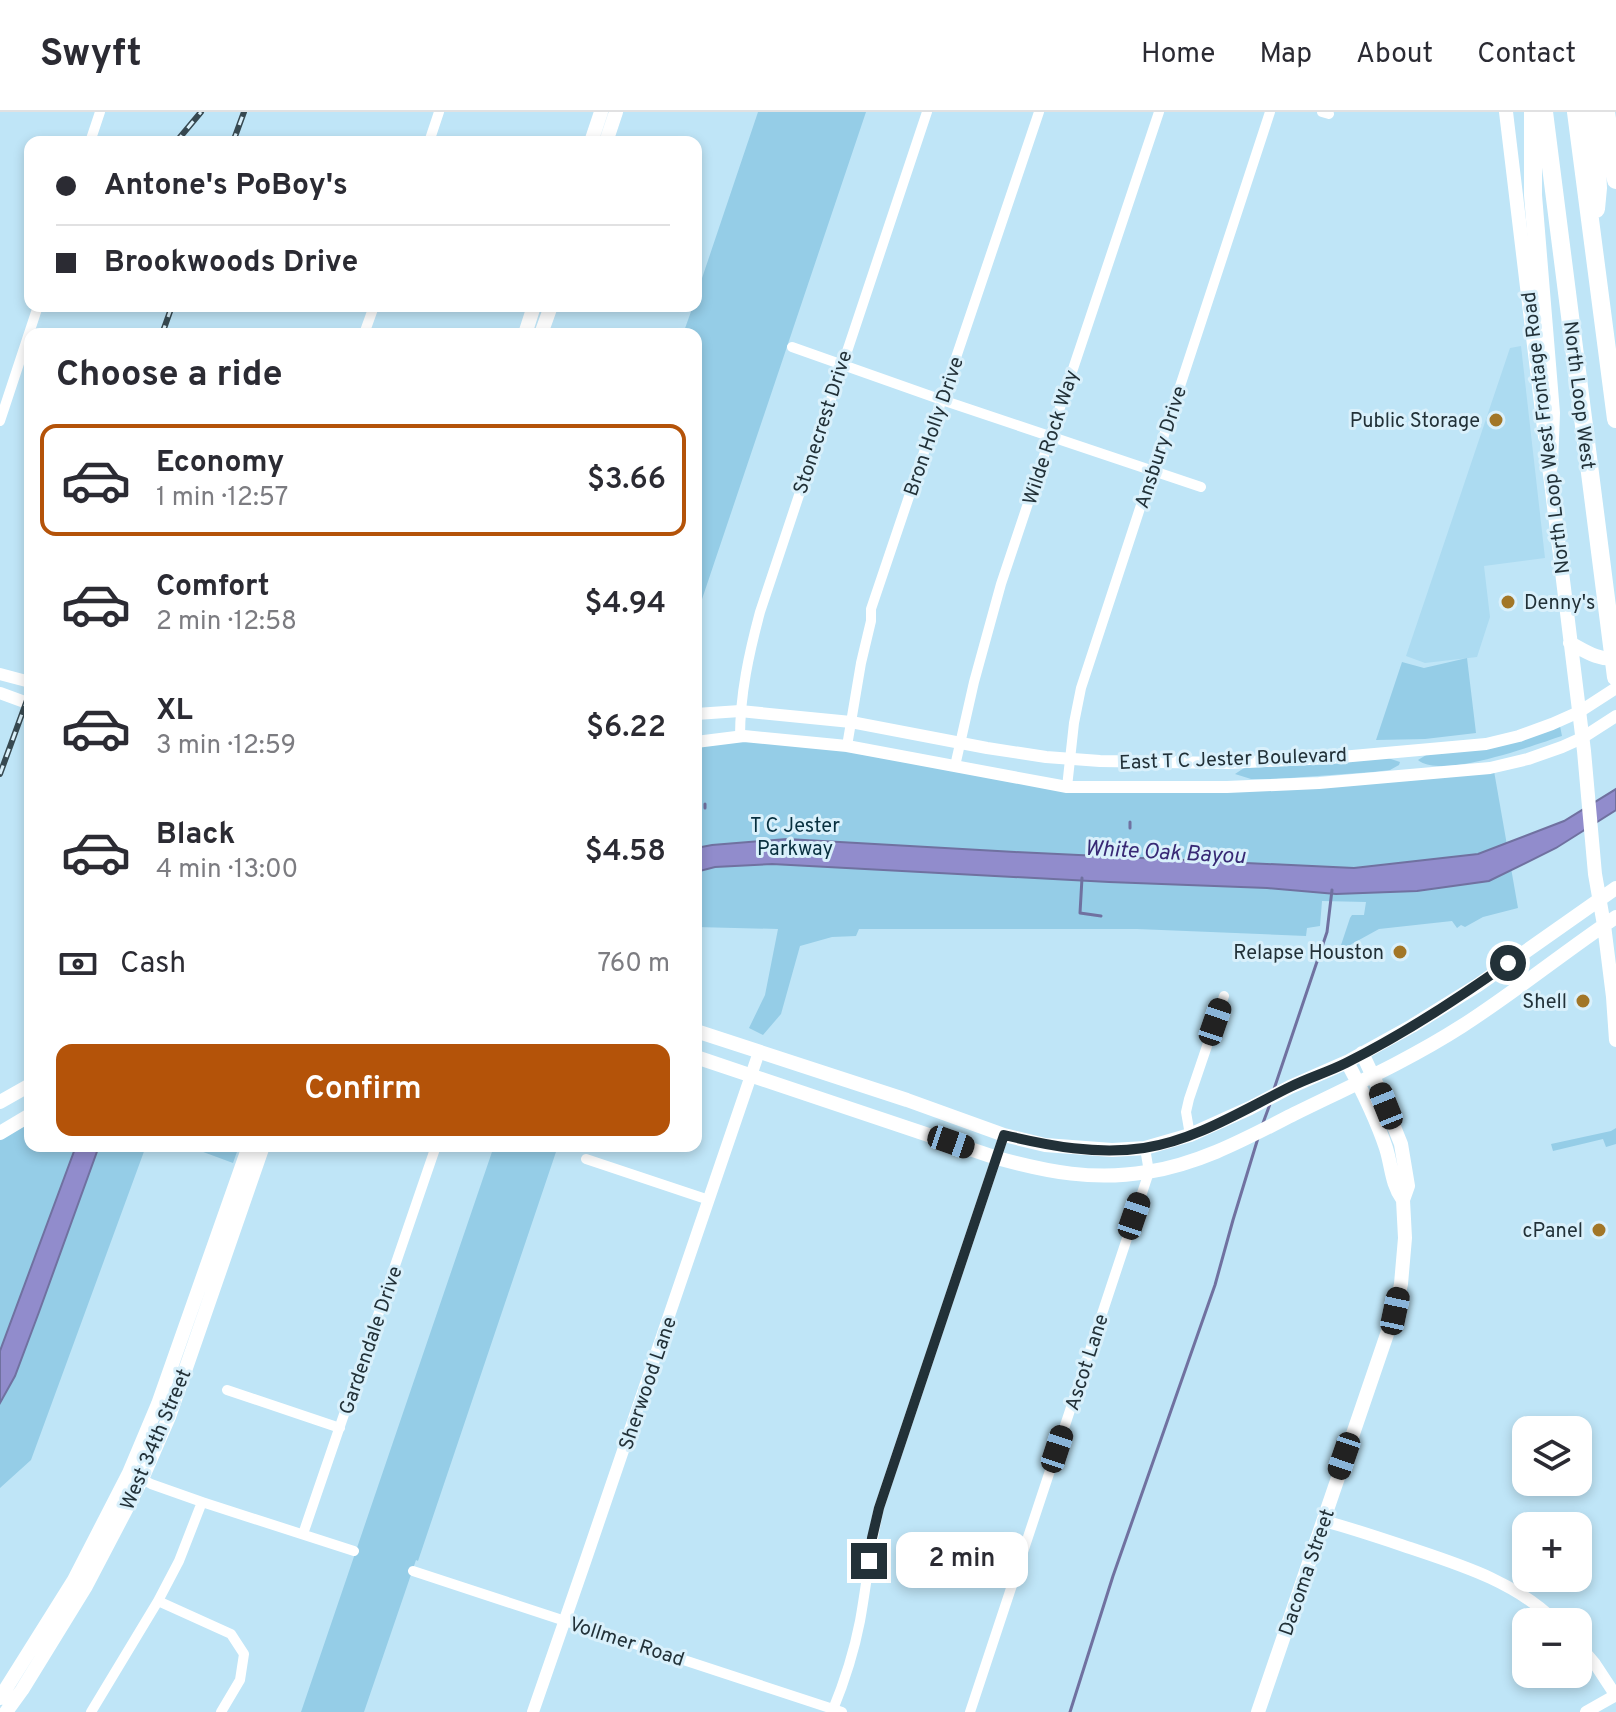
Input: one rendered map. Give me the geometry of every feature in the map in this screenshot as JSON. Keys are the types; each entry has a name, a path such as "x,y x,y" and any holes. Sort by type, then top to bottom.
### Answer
{"highway":[{"path":"1533,112 1533,195 1551,413 1549,466"},
{"name":"North Loop West","path":"1544,112 1616,677"},
{"name":"North Loop West","path":"1576,112 1616,419"},
{"path":"1592,235 1598,188 1594,112"},
{"path":"1606,112 1616,180"}],"main road":[{"path":"593,136 601,112"},
{"path":"608,136 616,112"},
{"name":"North Loop West Frontage Road","path":"1506,112 1583,744 1595,874 1600,898 1610,921 1609,961 1616,1040"},
{"path":"1570,643 1596,656 1616,658"},
{"path":"702,1033 1004,1135 1045,1145 1101,1150 1145,1148 1190,1135 1347,1062 1478,985 1616,888"},
{"path":"702,1059 1038,1169 1076,1175 1113,1176 1149,1172 1205,1157 1422,1050 1610,921"},
{"path":"1609,961 1616,940"},
{"path":"1478,985 1491,1005"},
{"name":"Dacoma Street","path":"1258,1712 1395,1311 1404,1261 1403,1200 1408,1186 1401,1144 1362,1053"},
{"name":"Dacoma Street","path":"1347,1062 1387,1149 1395,1189 1403,1200"},
{"path":"0,1102 24,1088"},
{"path":"0,1133 24,1119"},
{"name":"West 34th Street","path":"135,1476 247,1152"},
{"name":"West 34th Street","path":"6,1712 16,1687 80,1583 169,1417 261,1152"},
{"name":"West 34th Street","path":"0,1698 16,1687"}],"street":[{"path":"92,136 100,112"},
{"path":"431,136 439,112"},
{"name":"Stonecrest Drive","path":"740,737 740,711 760,612 927,112"},
{"name":"Bron Holly Drive","path":"847,746 871,609 1039,112"},
{"name":"Wilde Rock Way","path":"955,766 1001,584 1159,112"},
{"name":"Ansbury Drive","path":"1067,787 1081,688 1270,112"},
{"path":"792,347 1201,487"},
{"path":"0,421 24,348"},
{"path":"0,674 24,680"},
{"name":"East T C Jester Boulevard","path":"702,714 740,711 851,722 1018,753 1070,759 1227,763 1471,746 1510,739 1579,712 1616,688"},
{"path":"0,693 24,702"},
{"name":"East T C Jester Boulevard","path":"702,741 740,737 847,746 1067,787 1227,787 1319,783 1504,766 1583,744 1616,716"},
{"path":"1410,751 1412,775"},
{"path":"1227,763 1227,787"},
{"path":"1190,1135 1186,1112 1189,1099 1224,996"},
{"name":"Sherwood Lane","path":"533,1712 759,1052"},
{"path":"836,1711 860,1623 879,1508 1004,1135"},
{"name":"Ascot Lane","path":"970,1712 1149,1172 1145,1148"},
{"name":"Gardendale Drive","path":"303,1534 434,1152"},
{"path":"586,1159 709,1200"},
{"path":"227,1390 340,1428"},
{"path":"135,1476 202,1502 354,1551"},
{"path":"91,1712 158,1601 179,1561 202,1502"},
{"path":"1324,1521 1487,1575 1523,1595 1539,1608"},
{"name":"Vollmer Road","path":"413,1571 836,1711"},
{"path":"158,1601 231,1634 244,1654 240,1680 221,1712"},
{"path":"1586,1712 1616,1695 1592,1660"}],"shaded area":[{"path":"1521,346 1545,558 1484,566 1490,617 1477,657 1425,663 1406,656 1510,348"},
{"path":"1616,789 1616,810 1556,848 1489,881 1417,891 1336,894 772,864 702,870 702,847 787,839 1354,868 1478,854 1564,821"},
{"path":"74,1152 97,1152 15,1376 0,1403 0,1351"}],"green space":[{"path":"758,112 866,112 702,599 702,328 685,328 691,312 702,312 702,278"},
{"path":"1467,658 1476,733 1425,739 1376,740 1402,662 1424,668"},
{"path":"1560,726 1562,736 1488,759 1446,766 1418,760 1431,752"},
{"name":"T C Jester Parkway","path":"702,743 793,743 1085,789 1494,771 1518,908 1483,917 1465,927 1461,925 1457,928 1452,921 1379,929 1339,951 1350,918 1352,915 1364,915 1366,902 1322,901 1320,926 1307,928 1306,936 1137,929 859,929 856,936 832,937 800,946 781,1014 763,1035 749,1028 765,995 778,929 702,927"},
{"path":"1388,758 1400,762 1399,765 1390,770 1373,772 1276,779 1251,779 1235,774 1244,768"},
{"path":"24,1126 24,1152 144,1152 31,1460 0,1488 0,1140"},
{"path":"1616,1128 1616,1144 1606,1147 1603,1139 1553,1151 1551,1144"},
{"path":"203,1152 237,1152 233,1163"},
{"path":"492,1152 556,1152 364,1712 301,1712"}],"waterway":[{"name":"White Oak Bayou","path":"1130,822 1130,828"},
{"path":"1082,878 1080,913 1101,916"},
{"path":"1274,1089 1327,932 1332,890"},
{"path":"1263,1123 1270,1104"},
{"path":"1070,1712 1113,1576 1215,1285 1258,1138"}],"railway":[{"path":"181,136 201,112"},
{"path":"235,136 244,112"},
{"path":"164,328 170,312"},
{"path":"0,774 24,708"}],"place":[{"name":"Public Storage","path":"1496,420"},
{"name":"Denny's","path":"1508,602"},
{"name":"Relapse Houston","path":"1400,952"},
{"name":"Shell","path":"1583,1001"},
{"name":"cPanel","path":"1599,1230"}],"route":[{"path":"869,1561 879,1508 1004,1135 1045,1145 1112,1150 1145,1148 1190,1135 1347,1062 1412,1026 1508,963"}]}
